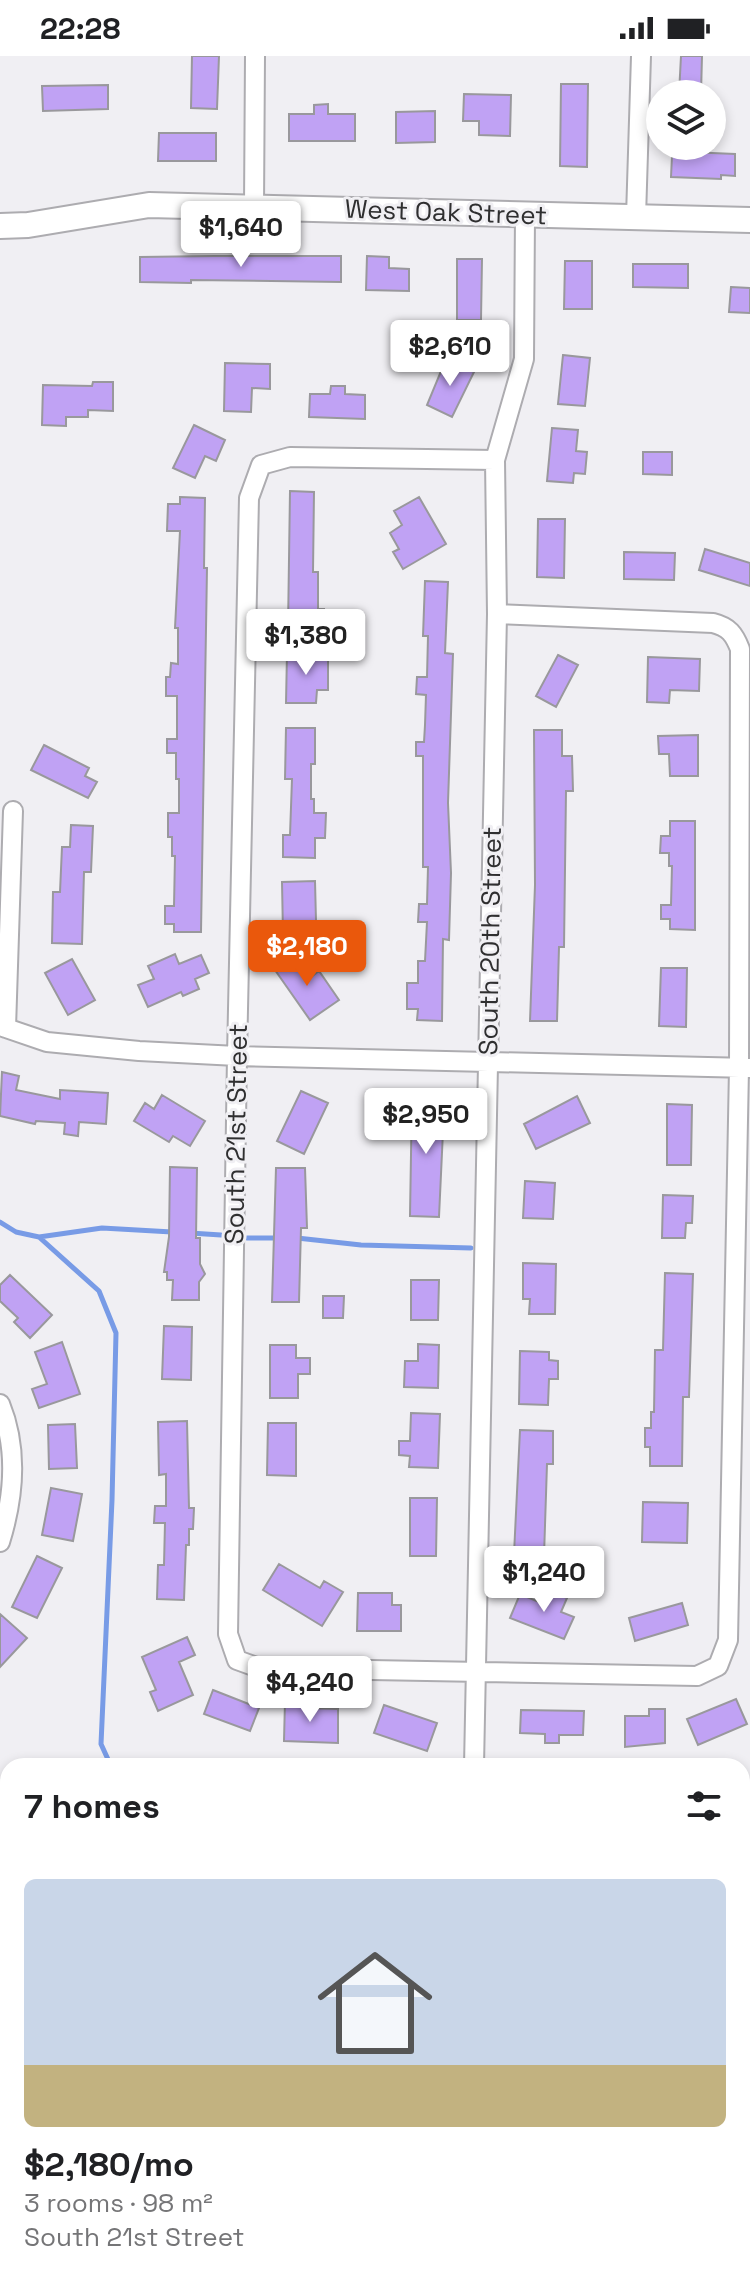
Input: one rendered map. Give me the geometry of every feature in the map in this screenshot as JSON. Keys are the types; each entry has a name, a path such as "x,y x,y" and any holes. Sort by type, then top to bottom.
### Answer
{"street":[{"path":"254,206 255,56"},
{"path":"636,217 641,56"},
{"name":"West Oak Street","path":"0,226 28,225 149,205 750,220"},
{"name":"South 20th Street","path":"474,1758 497,614 495,460 524,359 525,215"},
{"name":"South 21st Street","path":"478,1673 259,1668 237,1660 228,1634 249,498 261,465 290,457 495,460"},
{"path":"478,1673 697,1676 718,1666 728,1640 744,1068 740,649 735,635 725,626 713,623 497,614"},
{"path":"13,811 3,1027 47,1042 139,1051 744,1068"},
{"path":"0,1404 8,1423 12,1464 10,1511 0,1542"}],"building":[{"path":"192,56 219,56 217,109 191,108"},
{"path":"681,56 702,56 701,80 680,80"},
{"path":"561,84 588,84 587,167 560,166"},
{"path":"108,85 108,109 43,111 42,86"},
{"path":"464,94 511,95 510,136 479,135 479,121 463,121"},
{"path":"328,104 328,114 355,114 355,141 289,141 289,114 314,114 314,105"},
{"path":"435,111 435,142 396,143 396,112"},
{"path":"159,133 216,133 216,161 158,161"},
{"path":"726,154 735,154 735,176 721,175 721,179 671,177 672,160 726,160"},
{"path":"341,256 341,282 140,282 140,257"},
{"path":"367,256 389,257 389,268 409,269 409,291 366,290"},
{"path":"457,259 482,259 481,320 457,320"},
{"path":"565,261 592,261 592,309 564,309"},
{"path":"633,264 688,264 688,288 633,287"},
{"path":"731,287 750,288 750,313 729,312"},
{"path":"563,355 590,358 585,406 558,404"},
{"path":"446,359 474,372 452,417 427,405"},
{"path":"225,363 270,364 270,389 252,388 251,412 224,411"},
{"path":"93,382 113,382 113,411 88,410 88,417 66,417 66,426 42,425 43,385 92,386"},
{"path":"331,386 345,386 345,394 365,395 365,419 309,417 310,394 330,394"},
{"path":"194,425 225,440 216,461 205,456 195,478 173,468"},
{"path":"552,428 578,430 576,451 587,452 585,474 574,473 573,483 547,481"},
{"path":"643,452 672,452 672,475 643,474"},
{"path":"290,491 314,492 313,572 318,572 318,609 324,609 323,629 288,628"},
{"path":"180,497 205,498 204,568 207,568 201,932 174,932 174,924 165,924 165,906 174,906 175,856 172,856 172,837 168,837 168,813 179,813 176,753 167,753 167,739 177,739 177,696 166,696 166,677 170,677 171,663 178,664 178,628 175,628 180,531 167,531 168,504 180,504"},
{"path":"419,497 446,544 403,569 393,552 399,549 390,533 402,525 394,511"},
{"path":"538,519 565,519 564,578 537,577"},
{"path":"705,549 750,563 750,586 699,570"},
{"path":"624,552 675,553 674,580 624,579"},
{"path":"425,581 448,582 445,653 453,654 448,803 451,873 449,940 443,939 442,1021 417,1020 418,1009 407,1009 407,983 418,983 418,961 425,961 427,922 418,922 419,904 427,904 428,867 423,867 423,756 416,756 416,742 424,742 425,725 426,695 416,694 417,677 427,677 428,636 423,636"},
{"path":"287,653 328,654 328,690 317,690 316,703 286,703"},
{"path":"558,655 578,665 556,707 536,696"},
{"path":"648,657 700,659 699,691 670,690 669,703 647,702"},
{"path":"286,728 315,728 311,799 314,799 314,813 326,813 325,838 315,838 315,858 283,857 283,835 290,835 292,779 285,779"},
{"path":"534,730 562,730 562,756 572,756 573,791 566,791 564,947 559,947 557,1021 530,1021 535,885"},
{"path":"698,735 698,776 670,776 669,754 659,754 658,736"},
{"path":"44,745 89,768 85,776 97,782 88,798 31,770"},
{"path":"670,821 695,821 695,930 670,929 670,919 661,919 661,905 671,905 672,866 669,866 669,853 660,853 661,836 670,836"},
{"path":"71,825 93,826 91,872 84,872 82,944 52,943 53,892 60,892 62,847 70,847"},
{"path":"315,881 316,921 308,921 309,933 283,934 282,882"},
{"path":"175,954 179,964 201,955 209,973 195,979 199,989 183,996 181,992 148,1007 138,985 154,979 148,966"},
{"path":"295,956 311,977 319,971 339,1000 310,1020 275,970"},
{"path":"72,959 95,1000 68,1015 45,973"},
{"path":"661,968 687,968 686,1027 659,1026"},
{"path":"2,1072 19,1076 16,1090 60,1099 60,1090 108,1093 106,1124 79,1122 78,1136 64,1134 65,1123 36,1121 35,1124 0,1116"},
{"path":"301,1091 328,1103 304,1154 277,1141"},
{"path":"412,1094 440,1094 439,1131 443,1131 439,1217 410,1216"},
{"path":"162,1095 205,1121 190,1146 173,1136 169,1142 134,1121 145,1103 154,1109"},
{"path":"577,1096 590,1123 536,1149 524,1124"},
{"path":"667,1104 692,1105 691,1165 667,1165"},
{"path":"170,1167 197,1168 196,1238 200,1238 200,1264 205,1274 199,1282 199,1300 172,1300 173,1280 167,1280 167,1272 164,1272 169,1237"},
{"path":"276,1168 305,1168 307,1228 301,1228 299,1302 272,1302"},
{"path":"525,1181 555,1183 553,1219 523,1218"},
{"path":"663,1195 693,1196 692,1223 686,1223 685,1238 662,1238"},
{"path":"523,1263 556,1264 555,1314 529,1314 530,1299 523,1299"},
{"path":"665,1273 693,1274 689,1397 683,1397 682,1466 650,1466 650,1447 645,1447 645,1428 651,1428 651,1412 654,1412 655,1350 663,1350"},
{"path":"10,1275 52,1315 30,1338 14,1322 18,1318 0,1301 0,1285"},
{"path":"411,1280 439,1280 438,1320 411,1320"},
{"path":"323,1296 344,1296 343,1318 323,1318"},
{"path":"164,1326 192,1327 191,1380 162,1379"},
{"path":"62,1342 80,1394 39,1408 32,1389 47,1384 35,1352"},
{"path":"418,1344 439,1345 438,1388 404,1387 405,1361 418,1361"},
{"path":"270,1345 296,1345 296,1358 310,1358 310,1374 298,1374 298,1398 270,1398"},
{"path":"520,1351 549,1352 549,1360 558,1361 558,1379 549,1379 548,1405 519,1404"},
{"path":"411,1413 440,1414 438,1468 409,1467 410,1456 399,1455 399,1441 410,1441"},
{"path":"187,1421 189,1508 194,1508 193,1529 189,1529 189,1545 186,1545 184,1600 157,1599 158,1565 164,1565 165,1523 154,1523 155,1506 166,1506 166,1474 159,1475 158,1422"},
{"path":"268,1423 296,1423 296,1476 267,1475"},
{"path":"75,1424 77,1468 49,1469 48,1425"},
{"path":"520,1430 553,1431 553,1464 547,1464 544,1556 514,1554"},
{"path":"51,1488 82,1494 73,1541 42,1535"},
{"path":"410,1498 437,1498 436,1556 410,1556"},
{"path":"643,1502 688,1503 687,1543 642,1542"},
{"path":"37,1556 62,1568 37,1618 12,1607"},
{"path":"279,1564 320,1588 324,1581 343,1592 322,1626 263,1590"},
{"path":"546,1590 567,1598 561,1612 574,1617 564,1639 510,1618 520,1594 541,1603"},
{"path":"358,1593 392,1593 392,1605 401,1605 401,1631 357,1631"},
{"path":"682,1603 688,1625 635,1641 629,1618"},
{"path":"0,1614 27,1638 0,1667"},
{"path":"187,1637 195,1655 179,1662 193,1695 158,1711 150,1692 156,1690 142,1657"},
{"path":"213,1690 259,1708 250,1731 204,1714"},
{"path":"736,1699 747,1724 698,1745 687,1719"},
{"path":"285,1701 306,1701 305,1708 338,1709 338,1743 284,1741"},
{"path":"384,1705 437,1723 427,1751 374,1733"},
{"path":"649,1709 665,1709 665,1743 625,1747 625,1716 649,1716"},
{"path":"521,1710 584,1711 583,1735 559,1735 559,1743 545,1743 545,1734 520,1733"}],"waterway":[{"path":"0,1222 16,1232 39,1237 99,1291 116,1333 101,1744 107,1758"},
{"path":"39,1237 102,1228 172,1232"},
{"path":"190,1233 221,1235"},
{"path":"247,1238 279,1238"},
{"path":"297,1238 361,1245 471,1248"}]}
